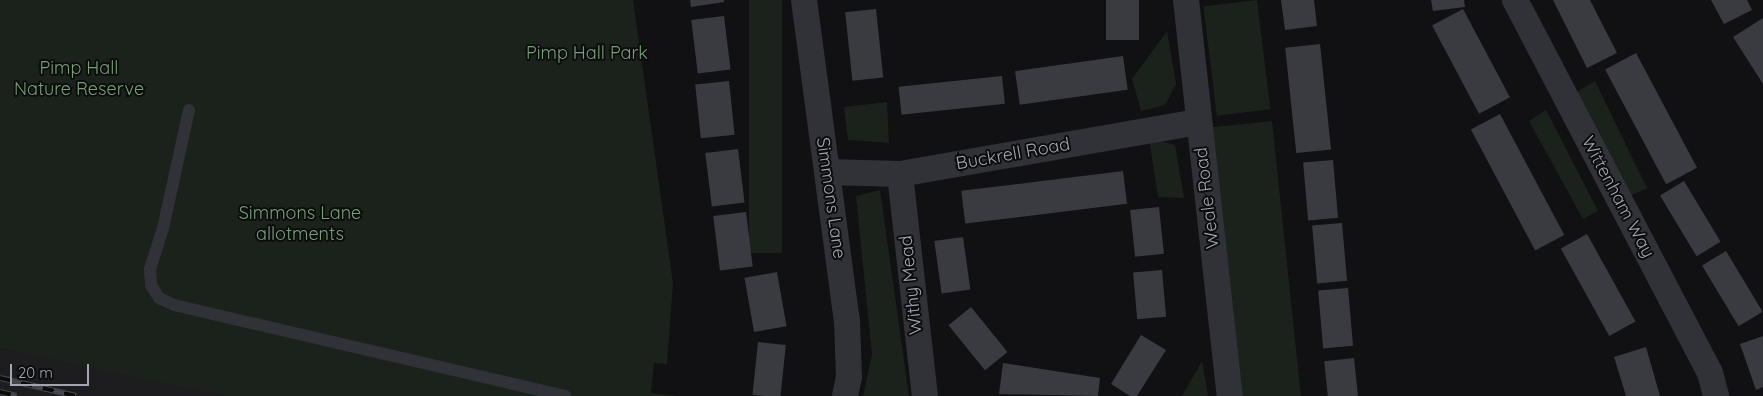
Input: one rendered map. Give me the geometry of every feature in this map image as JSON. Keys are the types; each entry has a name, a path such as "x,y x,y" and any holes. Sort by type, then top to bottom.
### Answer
{"street":[{"name":"Simmons Lane","path":"804,0 847,321 849,377 845,396"},
{"name":"Weale Road","path":"1186,0 1198,122 1230,396"},
{"name":"Wittenham Way","path":"1515,0 1710,373 1716,396"},
{"name":"Buckrell Road","path":"827,172 900,174 1198,122"},
{"name":"Withy Mead","path":"900,174 925,396"}],"lane":[{"path":"189,110 163,228 150,269 151,285 158,298 174,305 566,396"}],"shaded area":[{"path":"0,348 80,364 225,396 0,396"}],"green space":[{"name":"Simmons Lane allotments","path":"0,0 633,0 673,283 667,364 654,363 651,393 678,396 224,396 0,348"},
{"path":"749,0 782,0 782,253 749,253"},
{"path":"1257,0 1270,109 1217,116 1203,7"},
{"path":"1167,31 1176,84 1165,105 1141,111 1132,79"},
{"path":"1595,81 1647,188 1626,198 1572,95"},
{"path":"887,102 889,143 848,140 844,107"},
{"path":"1546,110 1598,211 1583,219 1529,121"},
{"path":"1272,121 1301,396 1241,396 1212,127"},
{"path":"1149,138 1175,145 1184,198 1158,197"},
{"path":"880,190 909,396 863,396 872,355 856,196"},
{"path":"1202,361 1208,396 1182,396"}],"building":[{"path":"690,0 724,0 724,2 691,7"},
{"path":"1106,0 1139,0 1139,40 1106,40"},
{"path":"1281,0 1314,0 1317,26 1285,30"},
{"path":"1431,0 1464,0 1465,7 1433,11"},
{"path":"1553,0 1590,0 1617,53 1587,68"},
{"path":"1711,0 1747,0 1752,10 1724,24"},
{"path":"876,9 883,78 852,81 845,12"},
{"path":"1463,9 1510,97 1479,114 1432,25"},
{"path":"724,16 731,70 698,74 691,20"},
{"path":"1763,18 1763,84 1733,37"},
{"path":"1320,44 1331,149 1296,153 1285,48"},
{"path":"1636,53 1697,168 1666,184 1605,69"},
{"path":"1123,56 1128,90 1020,105 1015,71"},
{"path":"1002,76 1005,104 901,115 899,87"},
{"path":"729,81 735,135 701,138 695,85"},
{"path":"1500,114 1564,235 1535,250 1471,129"},
{"path":"738,149 745,203 712,207 705,153"},
{"path":"1333,160 1338,218 1308,220 1303,163"},
{"path":"1123,171 1127,204 965,224 961,191"},
{"path":"1684,181 1721,242 1697,256 1660,195"},
{"path":"1159,207 1164,254 1135,257 1130,210"},
{"path":"746,212 753,267 720,271 713,216"},
{"path":"1342,223 1347,281 1317,283 1312,226"},
{"path":"1587,234 1635,321 1609,336 1561,249"},
{"path":"963,237 970,289 942,294 934,241"},
{"path":"1726,251 1763,312 1739,326 1702,265"},
{"path":"1162,270 1166,317 1137,319 1133,273"},
{"path":"777,272 787,326 754,332 745,278"},
{"path":"1348,288 1353,346 1323,348 1318,291"},
{"path":"971,307 1008,352 985,370 948,325"},
{"path":"1141,335 1166,350 1137,396 1130,396 1111,384"},
{"path":"1763,336 1763,387 1756,390 1740,344"},
{"path":"758,342 786,345 780,396 752,395"},
{"path":"1646,347 1660,396 1626,396 1614,357"},
{"path":"1354,358 1358,396 1328,396 1324,361"},
{"path":"1003,363 1100,378 1098,396 999,394"}],"railway":[{"path":"0,378 76,396"},
{"path":"0,392 17,396"}],"park label":[{"name":"Pimp Hall Park","path":"587,53"},
{"name":"Pimp Hall Nature Reserve","path":"79,79"}]}
